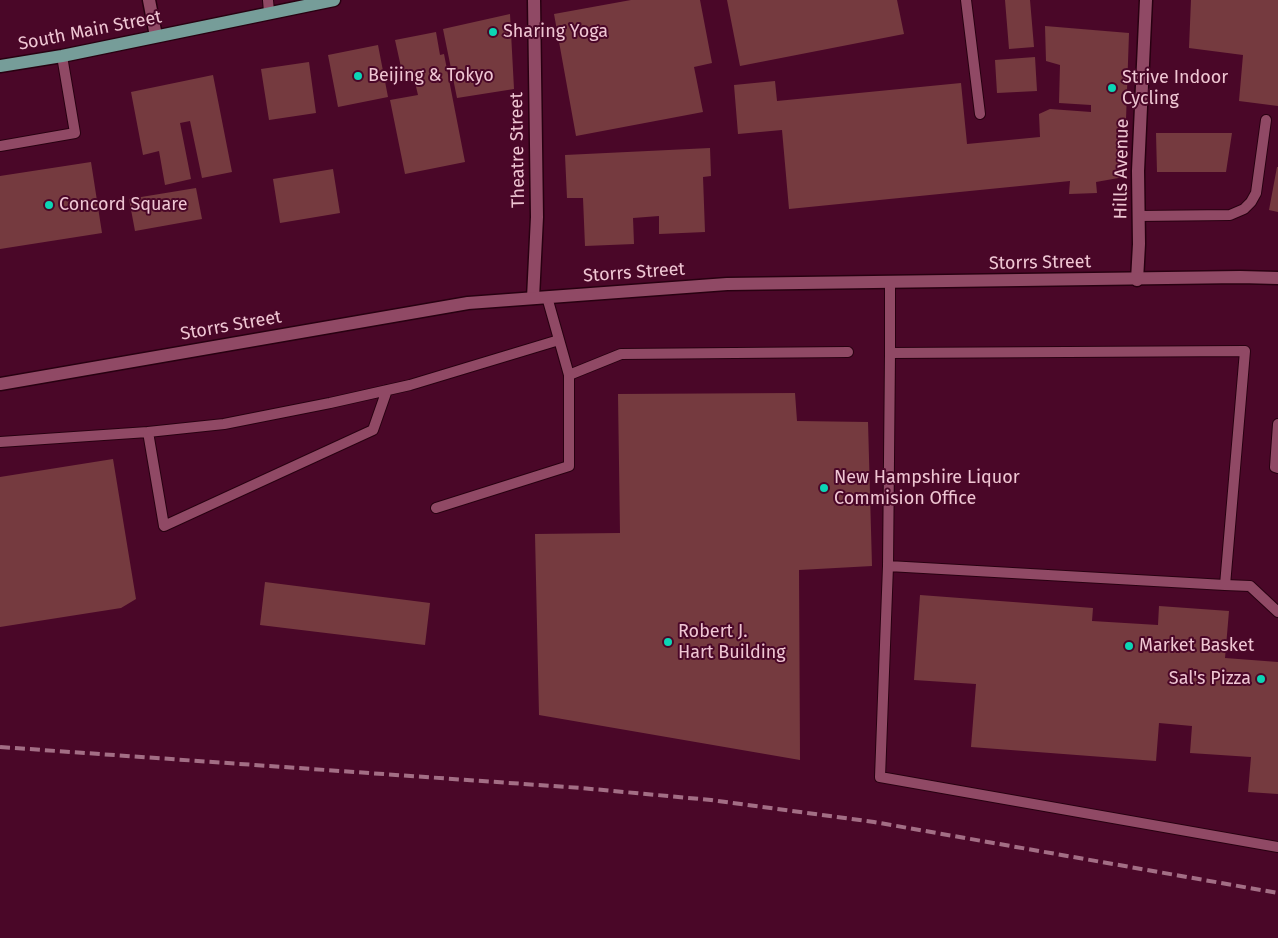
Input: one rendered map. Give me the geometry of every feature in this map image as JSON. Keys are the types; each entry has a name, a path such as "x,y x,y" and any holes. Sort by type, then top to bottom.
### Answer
{"main road":[{"name":"South Main Street","path":"0,66 62,56 156,36 268,6 334,0"}],"street":[{"path":"149,0 156,36"},
{"name":"Theatre Street","path":"533,298 537,217 534,0"},
{"name":"Hills Avenue","path":"1137,280 1138,172 1146,0"},
{"name":"Storrs Street","path":"0,384 468,303 727,284 1278,278"}],"lane":[{"path":"966,0 980,114"},
{"path":"0,146 75,133 62,56"},
{"path":"1138,216 1230,215 1244,209 1252,202 1256,193 1266,120"},
{"path":"890,282 888,566 880,777 1278,847"},
{"path":"436,508 569,466 568,375 547,297"},
{"path":"0,442 148,432 224,424 388,390 559,340"},
{"path":"890,353 1245,351 1225,585"},
{"path":"568,375 621,354 848,352"},
{"path":"148,432 164,526 373,430 388,390"},
{"path":"1278,424 1275,467 1278,468"},
{"path":"888,566 1250,586 1278,612"}],"building":[{"path":"631,0 700,0 712,63 694,67 703,112 576,136 554,14"},
{"path":"727,0 897,0 904,34 740,66"},
{"path":"1005,0 1030,0 1034,47 1009,49"},
{"path":"1191,0 1278,0 1278,106 1239,101 1243,55 1189,48"},
{"path":"510,14 514,89 457,98 443,29"},
{"path":"1045,26 1129,33 1124,177 1096,182 1097,193 1069,194 1070,181 789,209 782,130 738,134 734,85 775,81 777,101 961,83 967,144 1040,137 1039,114 1050,109 1091,112 1091,105 1059,103 1060,65 1046,61"},
{"path":"436,32 440,55 444,54 465,162 405,174 390,100 418,95 413,74 403,76 395,40"},
{"name":"Beijing & Tokyo","path":"378,45 388,97 338,107 328,55"},
{"path":"1035,57 1037,91 997,93 995,60"},
{"path":"309,62 316,113 269,120 261,69"},
{"path":"213,75 232,172 202,178 190,121 180,123 191,179 165,185 159,151 143,155 131,92"},
{"path":"1156,133 1232,133 1226,172 1157,172"},
{"path":"710,148 711,176 703,177 705,232 659,234 659,216 633,218 634,244 585,246 583,198 567,198 565,155"},
{"name":"Concord Square","path":"91,162 102,233 0,249 0,176"},
{"path":"1278,167 1278,212 1269,210"},
{"path":"333,169 340,213 280,223 273,179"},
{"path":"196,188 202,219 135,231 129,199"},
{"name":"Robert J. Hart Building","path":"795,393 797,421 868,422 872,566 799,570 800,760 539,715 535,534 620,533 618,394"},
{"path":"113,459 136,599 121,608 0,627 0,477"},
{"path":"265,582 430,603 425,645 260,625"},
{"path":"920,595 1093,608 1092,621 1158,625 1159,606 1229,611 1225,658 1278,662 1278,794 1248,792 1251,757 1190,753 1192,726 1159,723 1156,761 971,747 976,684 914,680"}],"railway":[{"path":"0,747 581,788 711,800 874,822 1278,893"}],"place":[{"name":"Sharing Yoga","path":"493,32"},
{"name":"Beijing & Tokyo","path":"358,76"},
{"name":"Strive Indoor Cycling","path":"1112,88"},
{"name":"Concord Square","path":"49,205"},
{"name":"New Hampshire Liquor Commision Office","path":"824,488"},
{"name":"Robert J. Hart Building","path":"668,642"},
{"name":"Market Basket","path":"1129,646"},
{"name":"Sal's Pizza","path":"1261,679"}]}
